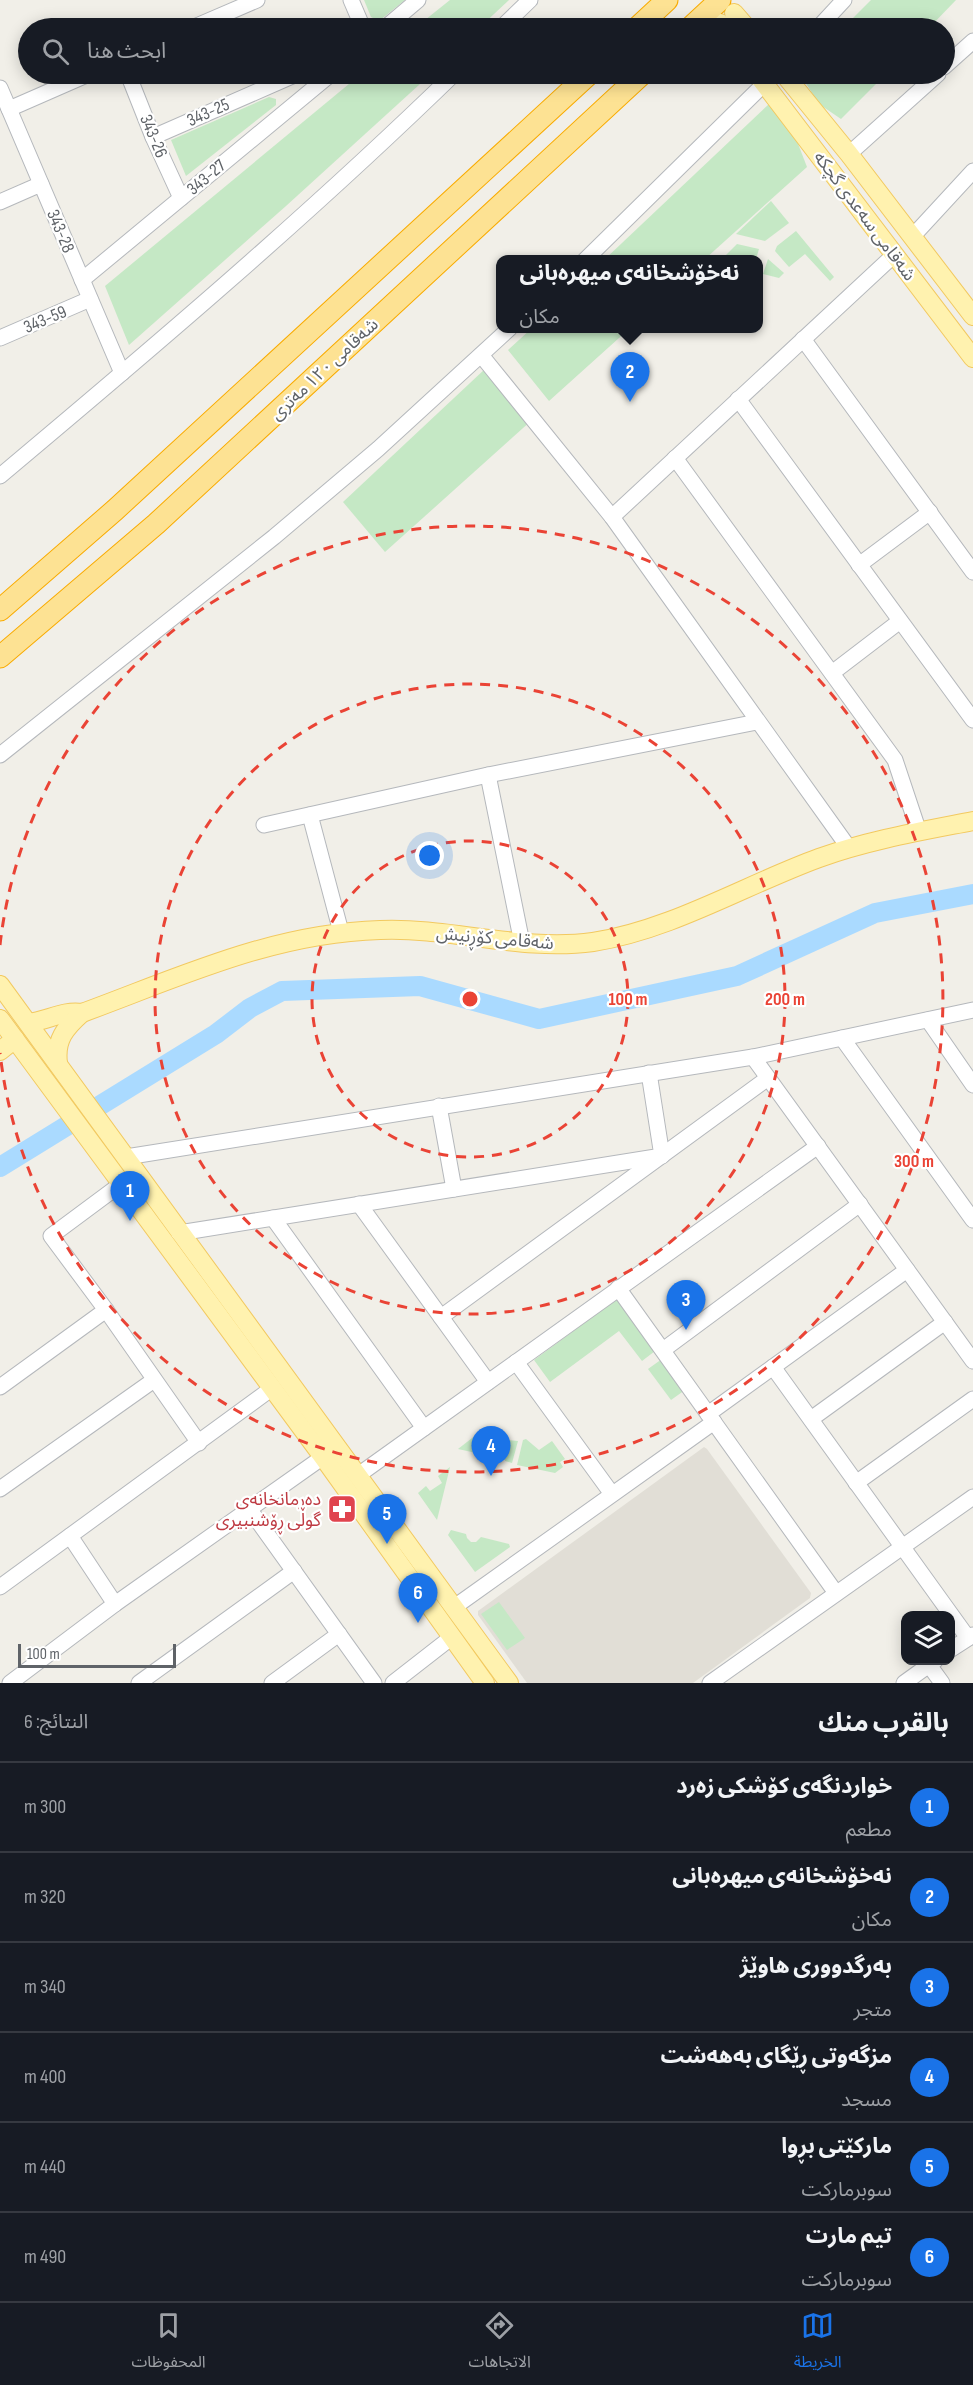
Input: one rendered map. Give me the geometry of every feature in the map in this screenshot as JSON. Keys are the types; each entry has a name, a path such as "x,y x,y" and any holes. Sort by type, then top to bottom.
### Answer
{"highway":[{"path":"648,18 667,0"},
{"name":"شەقامی ١٢٠ مەتری","path":"0,610 116,510 578,84"},
{"name":"شەقامی ١٢٠ مەتری","path":"0,657 156,524 631,84"}],"main road":[{"name":"شەقامی سەعدی گچکە","path":"765,84 973,358"},
{"name":"شەقامی سەعدی گچکە","path":"792,84 943,276 971,306"},
{"path":"924,292 943,276"},
{"name":"شەقامی کۆڕنیش","path":"58,1063 61,1035 65,1028 82,1013 260,948 300,938 341,932 382,930 424,931 522,943 592,942 627,935 660,923 849,848 973,821"},
{"path":"0,985 509,1683"},
{"name":"شەقامی کۆڕنیش","path":"28,1023 43,1021 71,1011 82,1013"},
{"path":"0,1019 323,1457 485,1683"},
{"path":"0,1051 15,1039"},
{"path":"105,1161 126,1157"}],"street":[{"path":"215,18 257,0"},
{"path":"351,0 359,18"},
{"path":"397,18 418,0"},
{"path":"511,18 530,0"},
{"path":"827,18 844,0"},
{"path":"955,58 973,41"},
{"path":"3,97 52,84"},
{"name":"343-26","path":"132,84 181,198"},
{"name":"343-25","path":"153,137 274,84"},
{"name":"343-27","path":"82,280 319,84"},
{"path":"0,476 297,220 443,84"},
{"path":"590,255 756,84"},
{"path":"849,154 927,84"},
{"name":"343-28","path":"3,97 122,373"},
{"path":"913,236 973,171"},
{"path":"0,202 41,184"},
{"path":"612,517 894,255"},
{"name":"343-59","path":"0,338 90,299"},
{"path":"0,755 274,537 378,449 505,333"},
{"path":"803,339 973,572"},
{"path":"481,355 612,517 849,848"},
{"path":"738,399 973,720"},
{"path":"675,458 896,760 919,832"},
{"path":"860,565 930,512"},
{"path":"832,673 900,621"},
{"path":"264,825 488,775 757,722"},
{"path":"488,775 522,943"},
{"path":"310,815 341,932"},
{"path":"126,1157 753,1057 973,1010"},
{"path":"928,1020 973,1085"},
{"path":"842,1038 973,1221"},
{"path":"753,1057 973,1361"},
{"path":"649,1073 662,1156"},
{"path":"441,1317 768,1078"},
{"path":"439,1106 454,1189"},
{"path":"357,1476 818,1146"},
{"path":"179,1233 662,1156"},
{"path":"121,1184 51,1236 199,1443"},
{"path":"359,1204 488,1382"},
{"path":"663,1350 860,1204"},
{"path":"273,1218 424,1428"},
{"path":"453,1608 612,1494 711,1418 772,1367 907,1270"},
{"path":"618,1288 836,1593"},
{"path":"0,1387 106,1310"},
{"path":"811,1419 945,1322"},
{"path":"516,1362 612,1494"},
{"path":"772,1367 971,1637 955,1647"},
{"path":"0,1489 154,1380"},
{"path":"0,1587 271,1389"},
{"path":"856,1483 973,1399"},
{"path":"19,1680 115,1604 323,1457"},
{"path":"710,1683 973,1497"},
{"path":"250,1509 374,1683"},
{"path":"70,1536 115,1604"},
{"path":"139,1683 294,1571"},
{"path":"276,1682 339,1635"},
{"path":"393,1683 452,1637"},
{"path":"904,1683 929,1665"},
{"path":"933,1665 942,1683"}],"shaded area":[{"path":"704,1447 811,1593 810,1598 693,1683 527,1683 478,1615 478,1611"}],"green space":[{"path":"364,0 405,0 383,18 371,17"},
{"path":"450,0 509,0 490,18 428,18"},
{"path":"871,0 956,0 939,18 853,18"},
{"path":"349,84 420,84 129,345 105,286"},
{"path":"806,84 876,84 841,119 819,104"},
{"path":"269,97 276,99 276,105 186,176 171,140"},
{"path":"769,104 795,136 807,167 709,255 609,255"},
{"path":"771,201 789,223 765,241 736,234"},
{"path":"796,231 834,277 830,281 805,254 789,267 775,251 777,246"},
{"path":"737,244 759,249 757,255 726,255"},
{"path":"768,259 784,273 779,278 763,274"},
{"path":"527,333 625,333 549,401 508,350"},
{"path":"486,368 532,420 385,552 343,502"},
{"path":"617,1299 655,1351 642,1361 619,1331 550,1382 534,1360"},
{"path":"662,1359 685,1390 671,1400 648,1369"},
{"path":"481,1431 476,1453 458,1449"},
{"path":"487,1433 500,1439 518,1441 512,1463 505,1461 505,1453 495,1451 491,1457 482,1454"},
{"path":"526,1439 539,1450 552,1441 565,1459 560,1462 563,1467 555,1473 517,1465 523,1440"},
{"path":"450,1467 437,1520 418,1493 426,1486 430,1491 442,1483 438,1476"},
{"path":"451,1530 466,1534 471,1542 476,1542 481,1537 509,1544 510,1547 475,1572 448,1535"},
{"path":"499,1602 525,1638 507,1650 481,1614"}],"waterway":[{"path":"0,1167 216,1034 250,1008 282,991 420,986 539,1019 737,976 875,913 973,894"}],"place":[{"name":"نەخۆشخانەی میهرەبانی","path":"630,402"},
{"name":"خواردنگەی کۆشکی زەرد","path":"130,1221"},
{"name":"بەرگدووری هاوێژ","path":"686,1330"},
{"name":"مزگەوتی ڕێگای بەھەشت","path":"491,1476"},
{"name":"دەرمانخانەی گوڵی ڕۆشنبیری","path":"342,1509"},
{"name":"مارکێتی بڕوا","path":"387,1544"},
{"name":"تیم مارت","path":"418,1623"}]}
